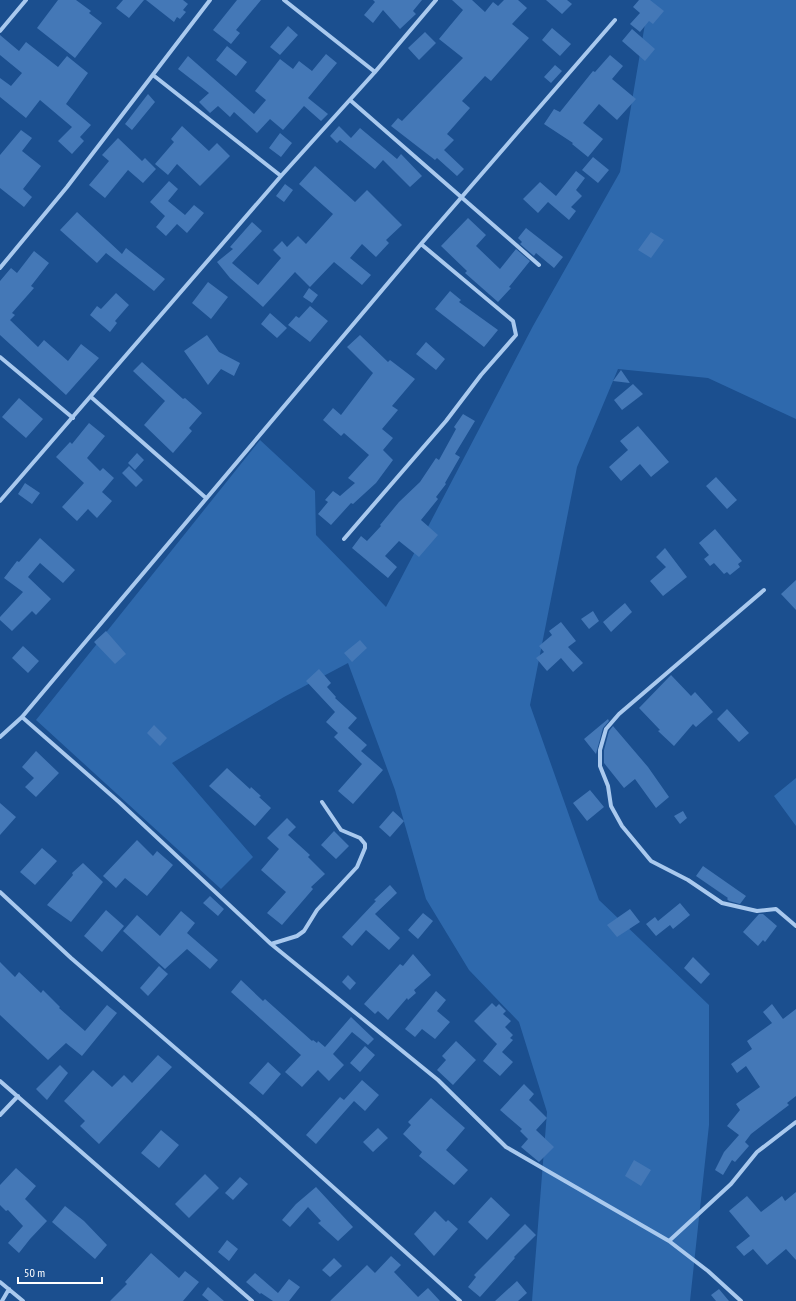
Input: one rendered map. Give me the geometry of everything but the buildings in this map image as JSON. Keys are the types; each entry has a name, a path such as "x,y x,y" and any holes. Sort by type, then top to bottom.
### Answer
{"street":[{"path":"0,31 26,0"},
{"path":"0,268 67,187 210,0"},
{"path":"284,0 376,72"},
{"path":"0,501 281,176 376,72 436,0"},
{"path":"0,738 22,717 421,244 463,198 615,20"},
{"path":"153,75 281,176"},
{"path":"350,100 539,265"},
{"path":"344,539 446,421 481,375 516,335 513,321 421,244"},
{"path":"0,357 73,418"},
{"path":"91,397 206,498"},
{"path":"764,590 619,714 606,729 600,750 600,766 608,786 612,806 622,826 651,861 688,880 722,903 757,911 776,909 796,926"},
{"path":"22,717 119,802 271,944 438,1080 506,1147 668,1242 708,1271 741,1301"},
{"path":"271,944 298,936 304,931 317,910 357,867 365,848 365,844 360,838 341,830 322,802"},
{"path":"0,892 71,958 255,1117 460,1301"},
{"path":"0,1081 252,1301"},
{"path":"0,1114 18,1096"},
{"path":"668,1242 732,1184 758,1152 796,1122"},
{"path":"0,1282 23,1301"},
{"path":"2,1301 9,1289"}],"shaded area":[{"path":"649,0 796,0 796,419 708,378 618,369 577,467 530,705 599,900 709,1005 709,1125 690,1301 532,1301 547,1112 519,1022 469,970 426,899 395,790 348,663 284,697 172,763 253,857 221,889 36,720 260,440 315,491 316,535 386,607 533,326 620,172"},
{"path":"796,778 796,826 774,796"}]}
